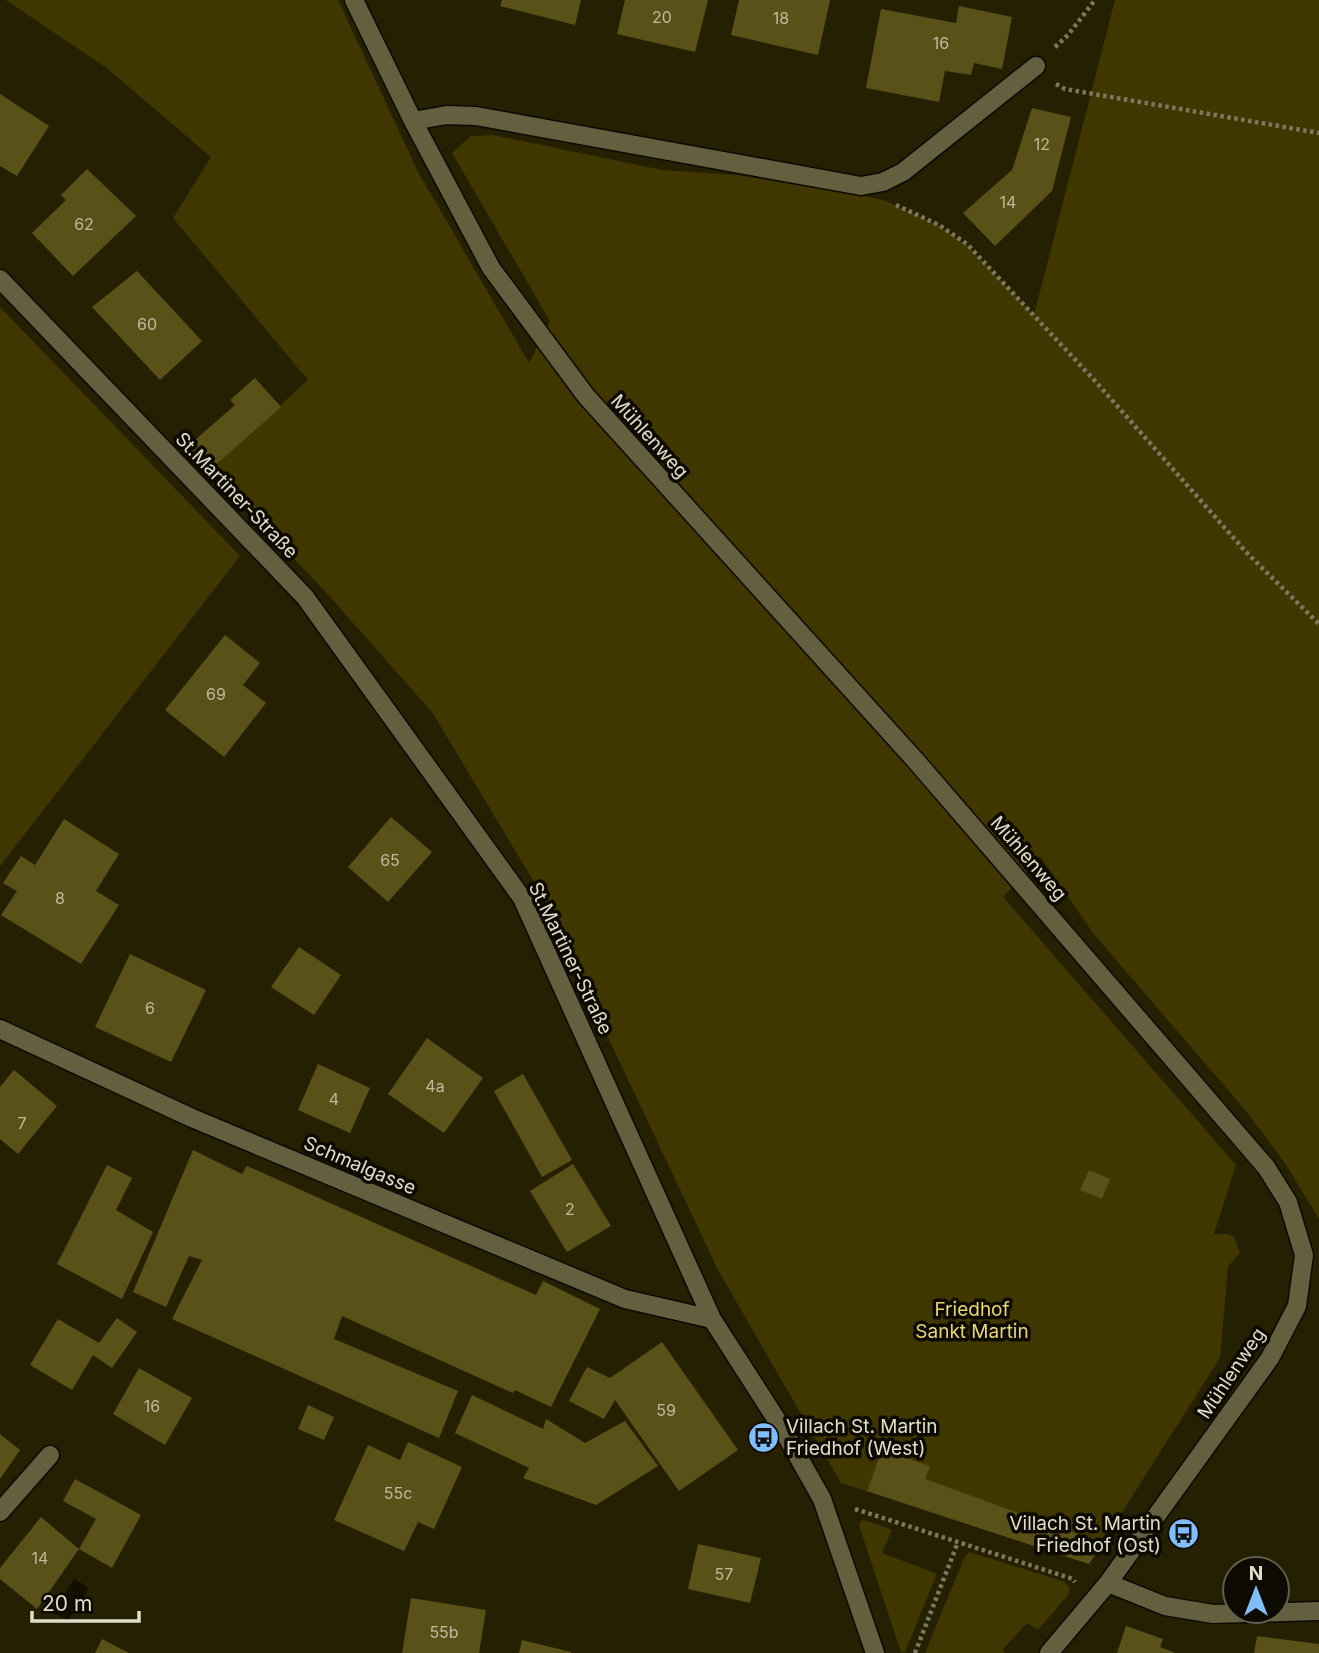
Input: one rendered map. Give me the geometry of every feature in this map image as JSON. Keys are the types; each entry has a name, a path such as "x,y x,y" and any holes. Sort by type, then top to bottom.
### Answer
{"street":[{"name":"Mühlenweg","path":"354,0 413,121 491,268 586,396 916,761 1053,917 1266,1167 1288,1202 1304,1255 1297,1306 1270,1358 1108,1583 1049,1653"},
{"path":"413,121 447,115 477,116 861,186 883,182 902,172 1036,66"},
{"name":"St.Martiner-Straße","path":"0,279 305,597 522,898 712,1319 788,1437 822,1499 875,1653"},
{"name":"Schmalgasse","path":"0,1029 192,1118 625,1299 712,1319"},
{"path":"0,1511 50,1455"},
{"path":"1108,1583 1165,1606 1213,1615 1319,1611"}],"path":[{"path":"1095,0 1068,35 1036,66 1048,80 1065,89 1319,133"},
{"path":"861,186 886,201 939,225 967,244 1096,382 1247,553 1319,624"},
{"path":"822,1499 1073,1579 1080,1589"},
{"path":"915,1653 958,1542"}],"green space":[{"name":"Friedhof Sankt Martin","path":"6,0 338,0 418,172 529,363 550,321 452,153 471,136 493,135 662,170 737,175 886,201 939,225 967,245 1034,315 1115,0 1319,0 1319,1219 1285,1163 1246,1111 1093,933 1040,856 1003,897 1236,1165 1214,1234 1234,1237 1240,1253 1228,1266 1220,1358 1089,1564 841,1483 718,1270 537,887 432,712 323,589 210,470 308,380 173,218 211,157 108,69"},
{"path":"0,307 240,556 0,866"},
{"path":"864,1520 892,1530 882,1553 935,1573 936,1576 905,1652 901,1652 859,1525"},
{"path":"970,1552 1065,1582 1070,1589 1068,1595 1038,1630 1027,1623 1003,1649 1005,1653 925,1653 965,1556"}],"shaded area":[{"path":"74,1579 89,1588 68,1621 54,1613"}],"building":[{"path":"502,0 581,0 575,25 500,6"},
{"path":"625,0 708,0 695,52 617,34"},
{"path":"739,0 830,0 818,55 731,35"},
{"path":"959,6 1012,17 1002,69 974,63 971,75 945,71 939,102 866,88 881,9 956,23"},
{"path":"0,94 49,126 17,176 0,166"},
{"path":"1032,108 1071,117 1052,191 995,246 963,213 1012,170"},
{"path":"87,169 136,216 73,276 32,233 66,200 61,195"},
{"path":"137,271 202,341 160,380 92,307"},
{"path":"255,378 281,407 210,470 188,446 235,405 230,400"},
{"path":"225,635 260,663 243,685 266,703 224,757 165,710"},
{"path":"391,817 432,852 388,902 348,867"},
{"path":"64,819 119,854 96,891 119,905 81,964 1,915 17,891 3,883 21,856 35,865"},
{"path":"299,947 341,975 314,1015 271,987"},
{"path":"130,954 206,990 171,1062 95,1027"},
{"path":"427,1038 483,1078 444,1133 388,1094"},
{"path":"318,1064 370,1088 350,1133 298,1110"},
{"path":"14,1070 57,1106 18,1154 0,1139 0,1087"},
{"path":"523,1074 572,1160 542,1177 494,1091"},
{"path":"193,1150 242,1174 247,1166 536,1295 543,1281 600,1309 551,1407 515,1390 513,1393 342,1316 334,1339 458,1391 439,1438 172,1319 202,1260 189,1256 166,1307 133,1292"},
{"path":"573,1164 611,1226 567,1252 530,1191"},
{"path":"107,1165 132,1178 116,1210 153,1232 122,1299 57,1264"},
{"path":"1089,1170 1110,1179 1102,1199 1080,1190"},
{"path":"117,1318 137,1332 112,1368 93,1355 72,1390 30,1365 58,1319 99,1343"},
{"path":"662,1342 738,1450 679,1491 615,1400 604,1419 569,1401 587,1367 610,1378"},
{"path":"139,1368 192,1398 165,1445 113,1414"},
{"path":"472,1395 543,1429 546,1419 585,1443 625,1421 658,1466 596,1505 523,1478 529,1468 455,1433"},
{"path":"308,1405 334,1417 324,1440 298,1429"},
{"path":"0,1434 20,1450 0,1479"},
{"path":"408,1442 462,1467 434,1529 418,1522 404,1551 334,1520 368,1445 400,1460"},
{"path":"882,1450 930,1466 925,1479 1102,1543 1089,1564 867,1491"},
{"path":"75,1479 141,1515 112,1568 79,1549 96,1519 63,1501"},
{"path":"41,1517 79,1549 37,1609 0,1579 0,1568"},
{"path":"698,1544 761,1558 750,1603 688,1589"},
{"path":"411,1598 486,1610 479,1653 402,1653"},
{"path":"1126,1626 1163,1639 1160,1647 1175,1653 1117,1653"},
{"path":"1257,1636 1319,1644 1319,1653 1254,1653"},
{"path":"102,1639 129,1653 95,1653"},
{"path":"522,1640 571,1652 571,1653 519,1653"}],"place":[{"name":"Villach St. Martin Friedhof (West)","path":"763,1437"},
{"name":"Villach St. Martin Friedhof (Ost)","path":"1184,1534"}]}
